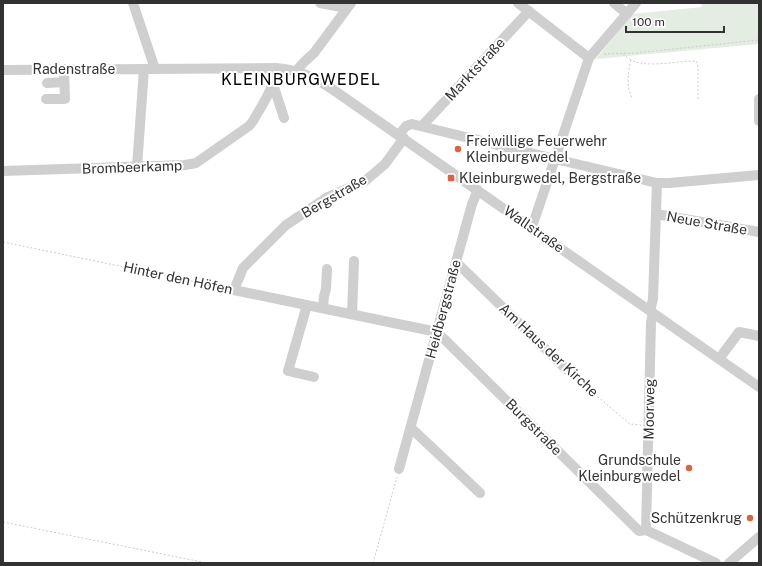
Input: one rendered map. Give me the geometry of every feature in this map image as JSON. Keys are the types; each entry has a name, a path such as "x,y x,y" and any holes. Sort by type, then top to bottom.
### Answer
{"street":[{"path":"133,3 150,69 137,167"},
{"path":"320,3 349,6"},
{"path":"518,3 589,58"},
{"path":"614,3 627,14"},
{"path":"532,227 589,58 636,3"},
{"path":"296,71 314,53 349,6"},
{"name":"Marktstraße","path":"422,126 529,11"},
{"path":"307,74 314,53"},
{"name":"Radenstraße","path":"3,70 276,68 307,74"},
{"name":"Brombeerkamp","path":"3,171 137,167 185,165 196,163 253,121 273,84 276,76 276,68"},
{"path":"46,99 66,99 64,70"},
{"name":"Wallstraße","path":"307,74 325,84 532,227 759,387"},
{"path":"47,83 64,82"},
{"name":"Brombeerkamp","path":"273,84 284,118"},
{"path":"759,99 759,121"},
{"name":"Bergstraße","path":"234,290 243,268 286,225 328,196 365,181 385,164 406,126 412,124 422,126"},
{"path":"422,126 657,183 759,175"},
{"name":"Neue Straße","path":"651,312 657,183"},
{"name":"Heidbergstraße","path":"399,469 472,204 478,190"},
{"name":"Neue Straße","path":"656,214 759,232"},
{"path":"352,314 354,261"},
{"name":"Am Haus der Kirche","path":"456,262 567,370"},
{"path":"323,308 327,268"},
{"name":"Hinter den Höfen","path":"234,290 437,332"},
{"path":"307,305 288,371 314,377"},
{"name":"Moorweg","path":"646,530 651,312"},
{"name":"Burgstraße","path":"437,332 639,531 646,530 716,563"},
{"path":"719,359 739,332 759,336"},
{"path":"411,428 480,493"},
{"path":"729,563 759,537"}],"path":[{"path":"589,58 599,54 623,54 759,40"},
{"path":"623,54 631,60 647,64 696,61 698,68 698,100"},
{"path":"631,60 628,82 632,98"},
{"name":"Hinter den Höfen","path":"3,242 234,290"},
{"name":"Am Haus der Kirche","path":"567,370 630,424 648,426"},
{"path":"373,563 399,469"},
{"path":"3,522 207,563"}],"shaded area":[{"path":"701,3 759,3 759,44 596,59 632,14 702,7"}],"place":[{"name":"Freiwillige Feuerwehr Kleinburgwedel","path":"458,149"},
{"name":"Kleinburgwedel, Bergstraße","path":"451,178"},
{"name":"Grundschule Kleinburgwedel","path":"689,468"},
{"name":"Schützenkrug","path":"750,518"}],"district":[{"name":"KLEINBURGWEDEL","path":"301,79"}]}
